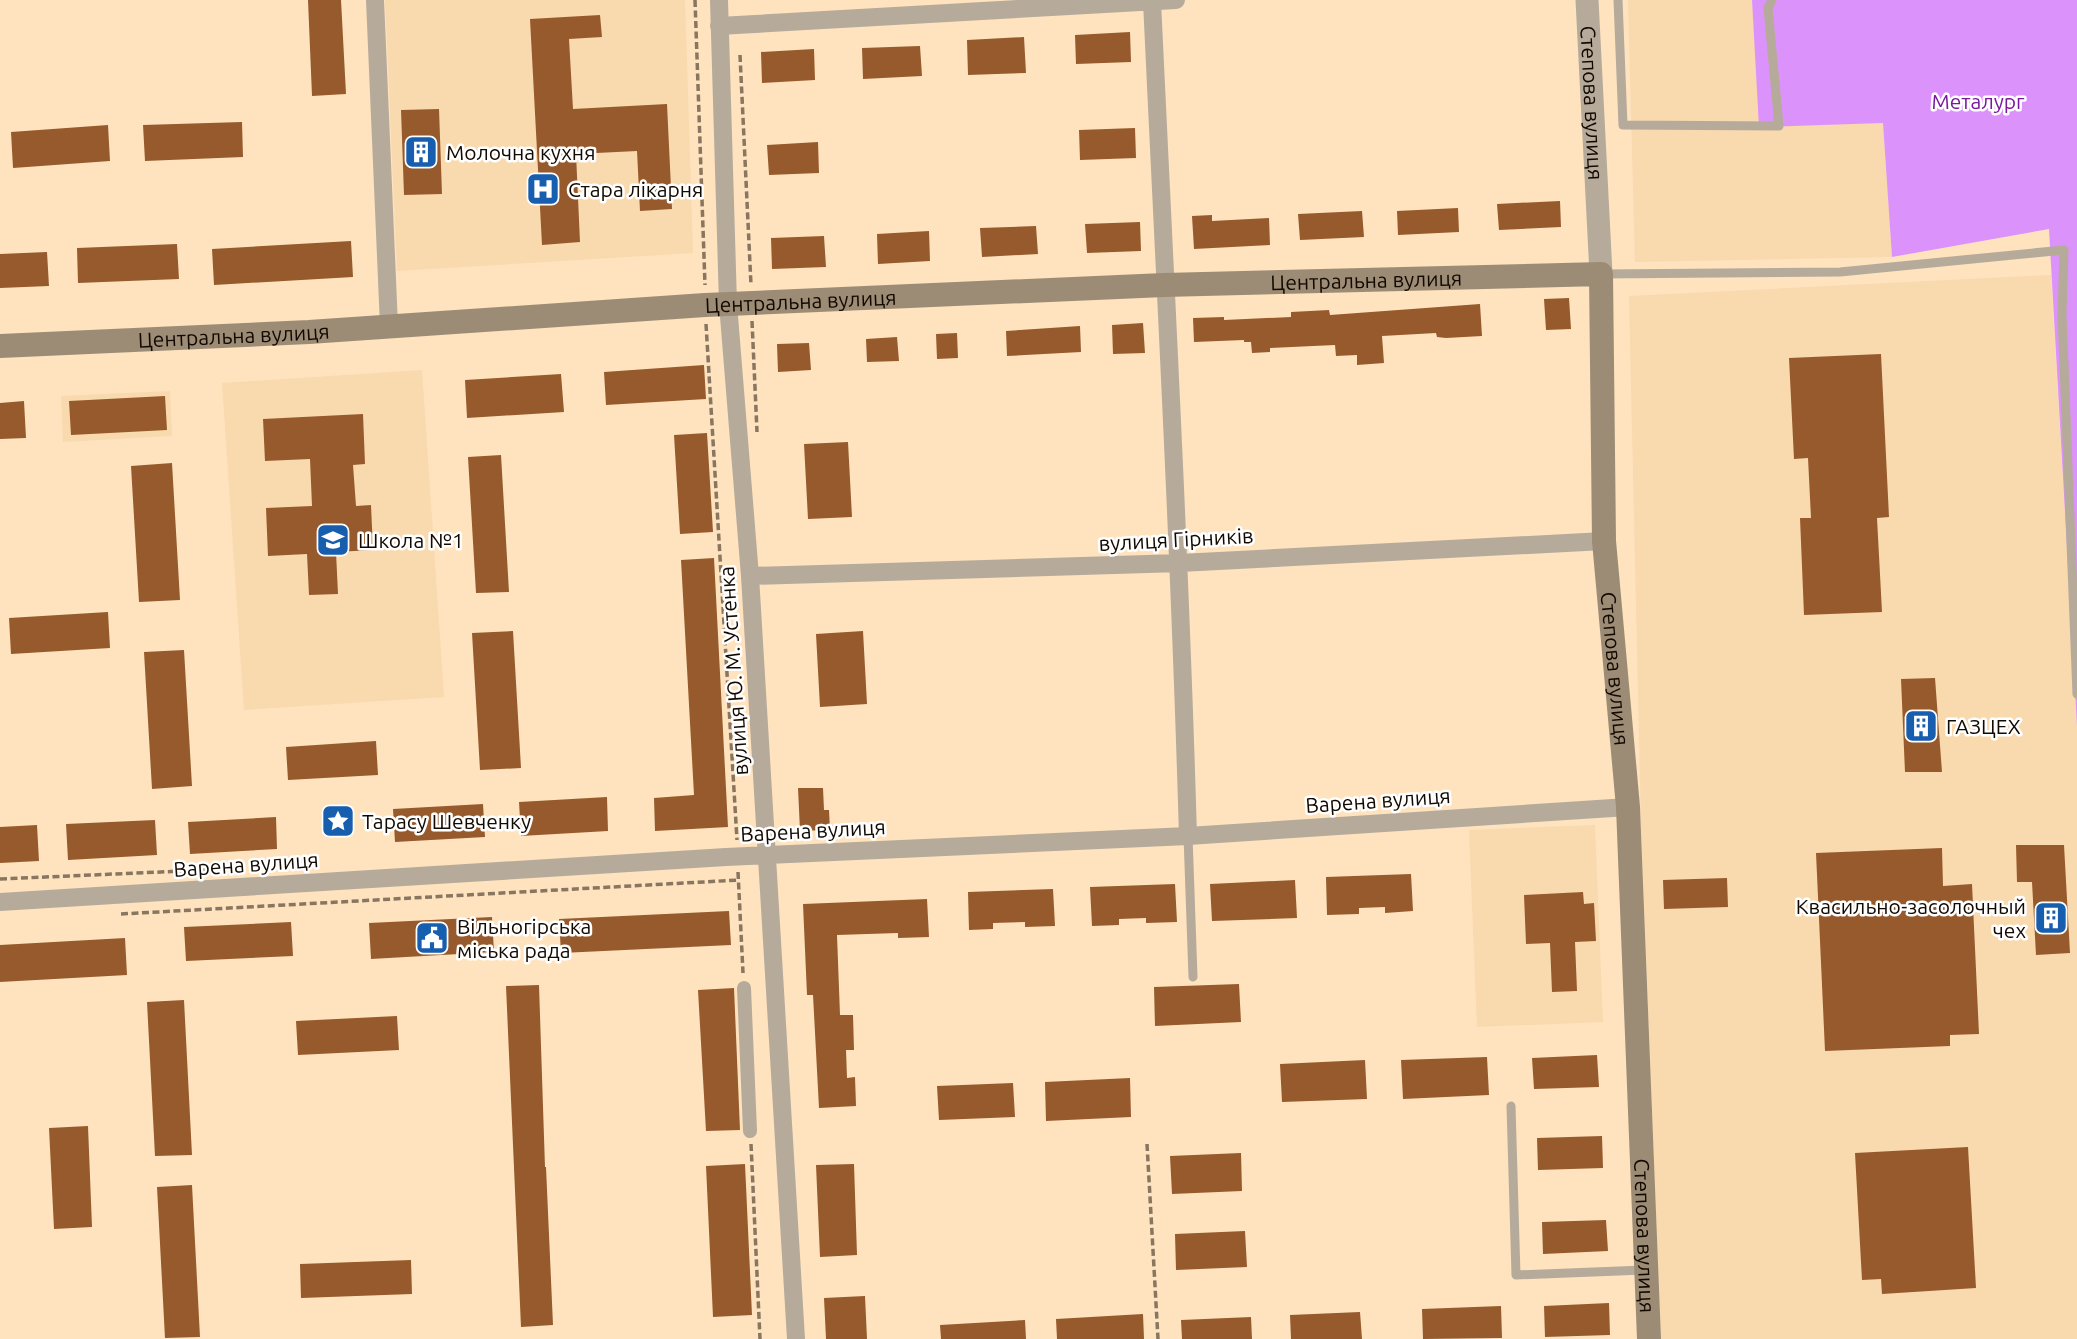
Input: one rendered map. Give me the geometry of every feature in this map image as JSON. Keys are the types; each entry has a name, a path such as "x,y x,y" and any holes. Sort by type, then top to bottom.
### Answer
{"main road":[{"name":"Центральна вулиця","path":"0,346 389,326 717,305 1164,285 1601,274"},
{"name":"Степова вулиця","path":"1601,274 1604,541 1628,807 1649,1339"}],"street":[{"path":"375,0 389,326"},
{"name":"вулиця Ю. М. Устенка","path":"719,0 717,305 750,576 796,1339"},
{"path":"719,26 1176,0"},
{"name":"Степова вулиця","path":"1587,0 1601,274"},
{"path":"1152,1 1164,285 1180,563 1188,836"},
{"name":"вулиця Гірників","path":"750,576 1180,563 1604,541"},
{"name":"Варена вулиця","path":"0,902 738,856 1188,836 1628,807"},
{"path":"744,988 750,1131"}],"lane":[{"path":"1618,0 1623,125 1779,126 1768,8 1772,0"},
{"path":"1601,274 1840,272 2064,250 2062,315 2073,510 2077,694"},
{"path":"1188,836 1193,977"},
{"path":"1511,1106 1516,1275 1646,1270"}],"path":[{"path":"695,0 717,305 744,988"},
{"path":"0,879 236,869"},
{"path":"111,914 739,880"},
{"path":"750,1131 760,1339"},
{"path":"1147,1144 1158,1339"}],"shaded area":[{"name":"Стара лікарня","path":"385,0 685,0 693,253 397,271"},
{"path":"1628,0 1752,0 1760,127 1883,122 1892,257 1635,262"},
{"path":"2051,275 2077,726 2077,1339 1661,1339 1641,824 1629,296"},
{"name":"Школа №1","path":"422,370 444,697 244,710 222,383"},
{"path":"170,391 172,436 63,442 61,396"},
{"path":"1595,825 1603,1022 1477,1027 1469,830"}],"green space":[{"name":"Металург","path":"1752,0 2077,0 2077,726 2049,229 1892,257 1883,123 1759,127"}],"building":[{"path":"308,0 341,0 346,94 312,96"},
{"path":"600,15 602,37 569,39 573,109 667,104 672,209 640,211 637,151 576,154 580,242 542,245 530,19"},
{"path":"1130,32 1131,62 1076,64 1075,35"},
{"path":"1024,37 1026,73 968,75 967,40"},
{"path":"920,46 922,76 863,79 862,48"},
{"path":"814,49 815,80 762,83 761,52"},
{"name":"Молочна кухня","path":"439,109 442,194 404,195 401,110"},
{"path":"242,122 243,157 145,161 143,125"},
{"path":"108,125 110,161 13,168 11,132"},
{"path":"1135,128 1136,158 1080,160 1079,130"},
{"path":"818,142 819,173 769,175 767,145"},
{"path":"1560,201 1561,227 1499,230 1497,204"},
{"path":"1458,208 1459,232 1398,235 1397,211"},
{"path":"1362,211 1364,237 1300,240 1298,214"},
{"path":"1212,215 1212,221 1269,218 1270,245 1194,249 1192,216"},
{"path":"1140,222 1141,251 1087,253 1085,224"},
{"path":"1036,226 1038,254 982,257 980,228"},
{"path":"929,231 930,261 878,264 877,234"},
{"path":"824,236 826,267 772,269 771,238"},
{"path":"351,241 353,277 214,285 212,249"},
{"path":"177,244 179,279 78,283 77,248"},
{"path":"47,252 49,286 0,288 0,254"},
{"path":"1569,298 1571,329 1546,330 1544,299"},
{"path":"1480,304 1482,336 1446,338 1437,337 1436,333 1382,336 1384,363 1357,365 1357,355 1336,356 1335,345 1270,348 1270,352 1252,353 1251,342 1244,340 1194,342 1193,318 1224,317 1224,320 1291,317 1291,312 1329,310 1330,315"},
{"path":"1143,323 1145,353 1113,354 1112,325"},
{"path":"1080,326 1081,352 1007,356 1006,331"},
{"path":"957,333 958,358 937,359 936,334"},
{"path":"897,337 899,361 867,362 866,339"},
{"path":"809,343 811,370 778,372 777,344"},
{"path":"1881,354 1889,517 1877,518 1882,612 1804,615 1800,518 1811,518 1808,458 1794,459 1789,358"},
{"path":"704,365 706,399 606,405 604,372"},
{"path":"561,374 564,412 467,418 465,380"},
{"path":"165,396 167,430 71,435 69,401"},
{"path":"24,401 26,438 0,439 0,403"},
{"path":"363,414 365,464 353,465 356,506 371,505 373,550 336,552 338,594 309,595 307,554 268,556 266,508 312,506 310,459 265,461 263,419"},
{"path":"707,433 713,532 680,534 674,435"},
{"path":"848,442 852,517 808,519 804,444"},
{"path":"501,455 509,592 476,593 468,457"},
{"path":"172,463 180,600 139,602 131,466"},
{"path":"714,558 728,827 655,831 654,798 694,795 681,560"},
{"path":"108,612 110,648 11,654 9,618"},
{"path":"513,631 521,768 480,770 472,633"},
{"path":"863,631 867,704 820,707 816,634"},
{"path":"184,650 192,786 152,789 144,652"},
{"name":"ГАЗЦЕХ","path":"1935,678 1942,772 1905,772 1901,679"},
{"path":"376,741 378,775 288,780 286,747"},
{"path":"798,788 823,788 824,810 829,810 830,830 800,831"},
{"path":"607,797 608,831 521,836 519,802"},
{"path":"483,804 485,837 395,842 393,809"},
{"path":"276,817 277,849 190,854 188,822"},
{"path":"155,820 157,855 68,860 66,824"},
{"path":"37,825 39,861 0,863 0,827"},
{"name":"Квасильно-засолочный чех","path":"2016,845 2064,845 2070,953 2036,955 2032,882 2017,882"},
{"path":"1942,848 1943,886 1972,884 1979,1034 1950,1035 1950,1046 1825,1051 1816,853"},
{"path":"1411,874 1413,911 1385,913 1385,907 1359,908 1359,914 1327,915 1326,877"},
{"path":"1727,878 1728,907 1664,909 1663,880"},
{"path":"1295,880 1297,918 1212,921 1210,884"},
{"path":"1175,884 1177,922 1146,923 1146,918 1119,919 1119,925 1092,926 1090,887"},
{"path":"1053,889 1055,926 1025,927 1025,922 993,923 993,929 969,930 968,892"},
{"path":"1583,892 1584,904 1594,903 1596,941 1575,942 1577,991 1552,992 1550,943 1526,944 1524,895"},
{"path":"927,899 929,937 898,938 898,933 837,935 840,1015 853,1015 854,1050 846,1050 847,1078 855,1077 856,1106 819,1108 813,995 807,995 803,904"},
{"path":"729,911 731,945 561,953 559,919"},
{"name":"Вільногірська міська рада","path":"492,917 494,952 371,959 369,923"},
{"path":"291,922 293,956 186,961 184,927"},
{"path":"125,938 127,975 0,982 0,945"},
{"path":"1239,984 1241,1022 1155,1026 1154,987"},
{"path":"539,985 553,1325 521,1327 506,986"},
{"path":"734,988 740,1130 706,1131 698,990"},
{"path":"184,1000 192,1155 155,1156 147,1002"},
{"path":"397,1016 399,1050 298,1055 296,1021"},
{"path":"1597,1055 1599,1087 1534,1089 1532,1058"},
{"path":"1487,1057 1489,1095 1403,1099 1401,1060"},
{"path":"1365,1060 1367,1099 1282,1102 1280,1064"},
{"path":"1130,1078 1131,1117 1046,1121 1045,1082"},
{"path":"1013,1083 1015,1117 939,1120 937,1086"},
{"path":"88,1126 92,1227 54,1229 49,1128"},
{"path":"1602,1136 1603,1168 1538,1170 1537,1138"},
{"path":"1968,1147 1976,1288 1882,1294 1881,1279 1862,1280 1855,1153"},
{"path":"1241,1153 1242,1191 1172,1194 1170,1156"},
{"path":"745,1164 752,1315 713,1317 706,1166"},
{"path":"854,1164 857,1255 820,1257 816,1165"},
{"path":"192,1185 200,1337 165,1338 157,1187"},
{"path":"1606,1220 1608,1251 1543,1254 1542,1222"},
{"path":"1245,1231 1247,1267 1176,1270 1175,1234"},
{"path":"411,1260 412,1294 301,1298 300,1264"},
{"path":"865,1296 867,1339 826,1339 824,1298"},
{"path":"1609,1303 1610,1335 1545,1337 1544,1306"},
{"path":"1501,1306 1502,1338 1423,1339 1422,1309"},
{"path":"1360,1312 1362,1339 1291,1339 1290,1315"},
{"path":"1143,1314 1144,1339 1057,1339 1056,1319"},
{"path":"1251,1317 1252,1339 1182,1339 1181,1320"},
{"path":"1025,1320 1026,1339 941,1339 940,1325"}],"place":[{"name":"Молочна кухня","path":"421,152"},
{"name":"Стара лікарня","path":"543,189"},
{"name":"Школа №1","path":"333,540"},
{"name":"ГАЗЦЕХ","path":"1921,726"},
{"name":"Тарасу Шевченку","path":"338,821"},
{"name":"Квасильно-засолочный чех","path":"2051,918"},
{"name":"Вільногірська міська рада","path":"432,938"}]}
